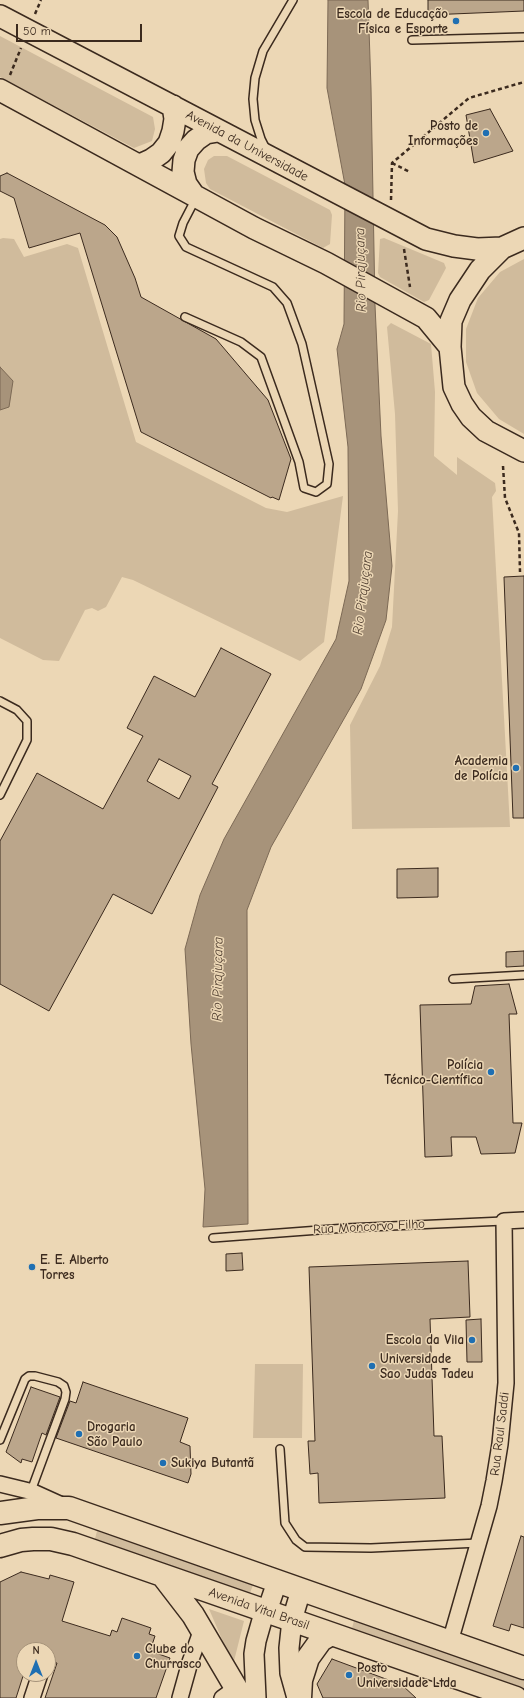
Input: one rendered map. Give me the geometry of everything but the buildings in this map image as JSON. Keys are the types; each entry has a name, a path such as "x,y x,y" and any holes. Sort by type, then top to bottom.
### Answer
{"main road":[{"name":"Avenida da Universidade","path":"0,16 324,187 426,239 477,250 502,248"},
{"path":"2,91 254,228 326,263 426,318 450,347"},
{"path":"140,165 151,160 161,152 169,142 175,119 173,106"},
{"path":"195,195 186,184 183,172 184,160 188,149 196,140 206,133 218,130"},
{"path":"524,238 502,248 480,270 460,300 451,321 450,347 454,387 471,417 486,431 524,451"},
{"path":"0,1513 37,1508 69,1508 524,1668"},
{"name":"Avenida Vital Brasil","path":"0,1546 21,1540 51,1540 72,1544 516,1698"},
{"path":"163,1576 194,1615 233,1695"},
{"path":"299,1698 301,1680 308,1658 321,1640 331,1634"}],"street":[{"name":"Rua Moncorvo Filho","path":"504,1221 524,1220"},
{"name":"Rua Raul Saddi","path":"450,1642 479,1543 494,1481 506,1383 504,1221"},
{"path":"0,1484 31,1491 69,1508"},
{"path":"256,1698 254,1654 262,1620 267,1611 277,1582"},
{"path":"299,1698 292,1683 289,1664 292,1620 301,1590"},
{"path":"180,1698 190,1662 202,1629"},
{"path":"32,1698 37,1682"}],"lane":[{"path":"271,158 261,139 255,120 253,99 255,78 263,51 293,0"},
{"path":"412,40 524,37"},
{"path":"185,317 241,342 261,357 299,462 304,488 316,492 327,484 329,464 302,344 287,303 273,286 186,247 179,236 195,195"},
{"path":"0,701 17,710 26,722 26,740 16,766 0,795"},
{"path":"453,979 524,976"},
{"name":"Rua Moncorvo Filho","path":"213,1238 346,1228 504,1221"},
{"path":"0,1440 25,1379 29,1376 35,1376 58,1382 64,1386 66,1395 31,1491"},
{"path":"280,1450 285,1523 296,1540 305,1547 371,1548 479,1543"}],"path":[{"path":"2,91 28,31"},
{"path":"392,163 469,98 524,82"},
{"path":"392,163 410,172"},
{"path":"392,163 395,223 411,291 397,302"},
{"path":"503,466 505,498 519,533 520,572"}],"shaded area":[{"path":"0,36 153,117 155,129 152,141 134,148 0,77"},
{"path":"214,156 227,156 330,210 332,215 330,244 323,248 210,189 206,183 204,169 208,160"},
{"path":"384,238 444,263 446,268 429,300 424,302 380,277 378,273 380,239"},
{"path":"0,239 14,239 24,257 67,244 78,248 136,442 266,508 287,512 343,496 324,642 300,661 133,580 122,577 106,607 98,611 92,608 85,610 59,661 43,660 0,638"},
{"path":"524,259 524,434 499,419 477,393 466,362 466,329 478,298 500,272"},
{"path":"391,323 431,344 435,392 434,456 457,475 457,457 495,483 496,491 492,497 510,827 352,829 350,725 380,666 392,627 398,511 395,414 387,327"},
{"path":"255,1364 303,1364 302,1438 253,1438"},
{"path":"97,1531 253,1585 250,1593 95,1539"},
{"path":"209,1609 244,1621 233,1665"},
{"path":"354,1621 524,1680 524,1688 352,1628"}],"water":[{"name":"Rio Pirajuçara","path":"328,0 368,0 375,305 381,436 392,566 386,620 361,689 271,847 247,910 248,1224 203,1227 205,1189 191,1044 185,949 200,895 224,839 336,639 349,581 348,447 337,349 344,324 345,185 327,88"},
{"path":"0,367 13,381 9,407 0,410"}],"place":[{"name":"Escola de Educação Física e Esporte","path":"456,21"},
{"name":"Posto de Informações","path":"486,133"},
{"name":"Academia de Polícia","path":"516,768"},
{"name":"Polícia Técnico-Científica","path":"491,1072"},
{"name":"E. E. Alberto Torres","path":"32,1267"},
{"name":"Escola da Vila","path":"472,1340"},
{"name":"Universidade Sao Judas Tadeu","path":"372,1366"},
{"name":"Drogaria São Paulo","path":"79,1434"},
{"name":"Sukiya Butantã","path":"163,1463"},
{"name":"Clube do Churrasco","path":"137,1656"},
{"name":"Posto Universidade Ltda","path":"349,1675"}]}
